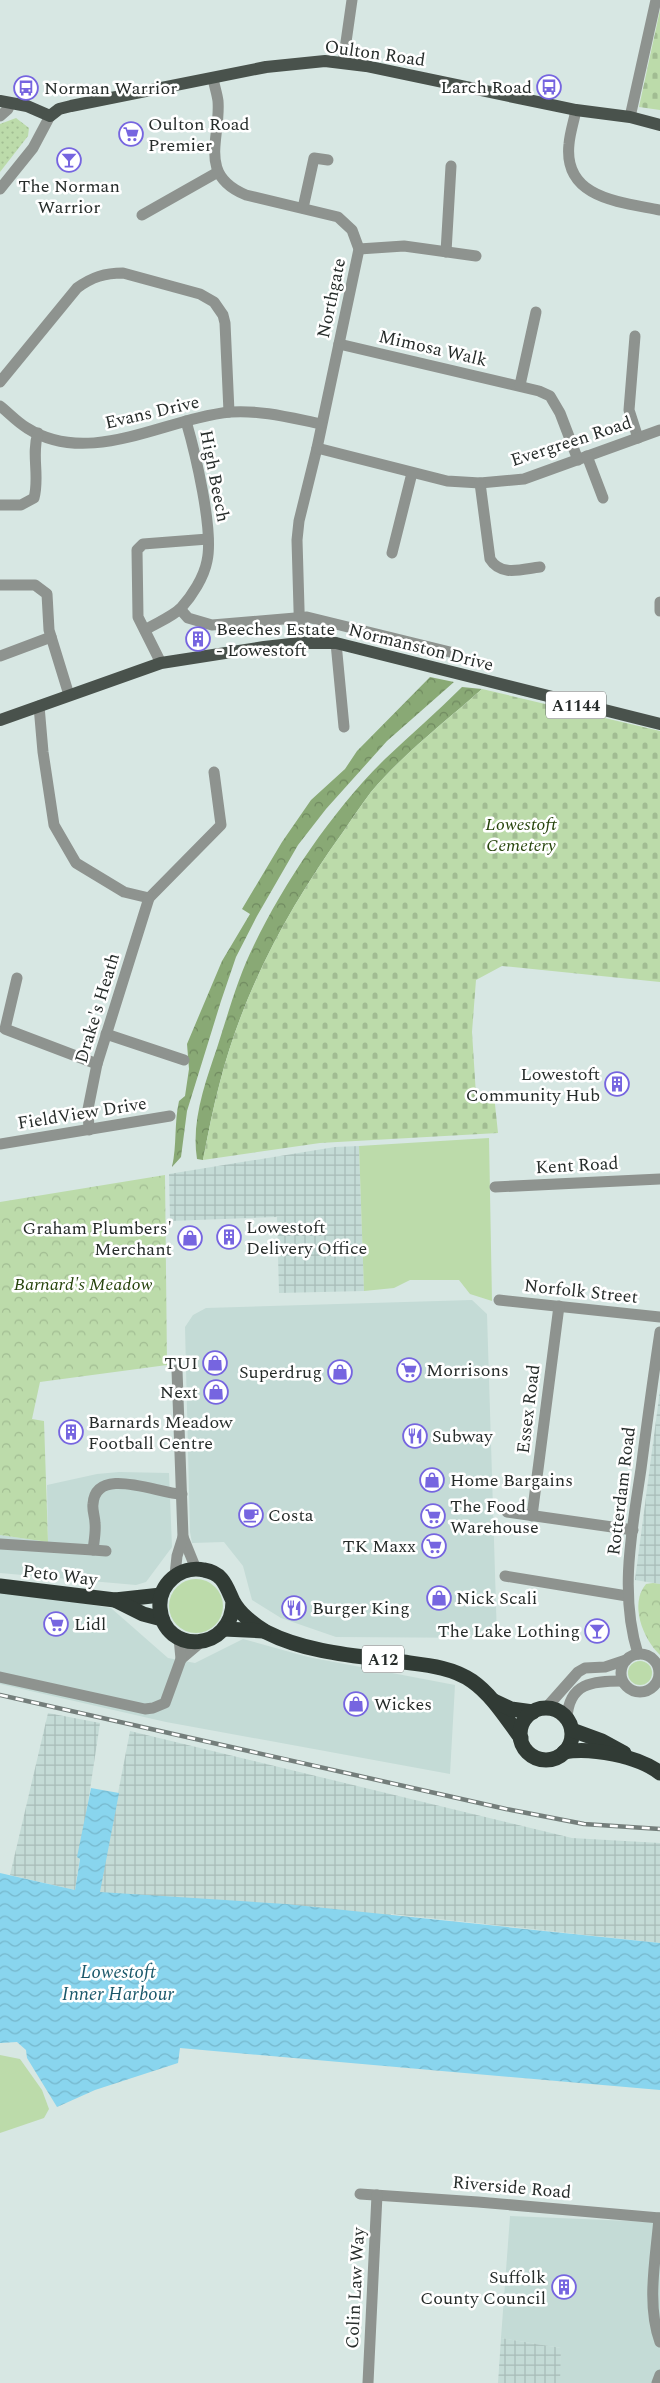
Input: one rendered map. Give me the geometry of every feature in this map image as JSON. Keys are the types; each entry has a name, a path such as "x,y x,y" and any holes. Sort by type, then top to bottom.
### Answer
{"highway":[{"path":"196,1569 211,1572 227,1584 233,1601 232,1616 218,1636 201,1642 190,1642 178,1638 169,1630 162,1619 160,1607 161,1594 175,1575 196,1569"},
{"name":"Peto Way","path":"0,1586 115,1600 161,1594"},
{"name":"Peto Way","path":"115,1600 143,1614 162,1619"},
{"name":"A12","path":"233,1601 244,1615 266,1631 292,1642 328,1652 447,1669 470,1680 493,1701 521,1738"},
{"name":"A12","path":"224,1630 240,1628 266,1631"},
{"name":"A12","path":"493,1701 510,1709 539,1710"},
{"path":"539,1710 561,1713 569,1724 572,1738 564,1752 557,1757 542,1759 528,1752 521,1738 523,1723 539,1710"},
{"path":"569,1724 621,1750 638,1762 660,1773"},
{"path":"564,1752 590,1751 638,1762"}],"main road":[{"name":"Oulton Road","path":"50,116 59,109 71,106 292,64 325,61 366,66 576,110 630,118 660,125"},
{"path":"5,102 27,106 50,116"},
{"name":"Normanston Drive","path":"0,720 161,663 231,651 300,643 336,643 660,724"}],"street":[{"path":"343,63 352,0"},
{"path":"630,118 656,0"},
{"path":"142,215 218,172 214,152 218,101 213,78"},
{"path":"0,116 8,109 5,102"},
{"path":"576,110 568,143 569,161 576,178 587,190 603,198 660,210"},
{"path":"0,188 33,148 50,116"},
{"path":"303,208 309,157 328,160"},
{"path":"446,252 451,166"},
{"name":"Northgate","path":"218,172 236,191 338,217 346,223 356,239 359,249 317,448 303,502 297,540 300,643"},
{"path":"359,249 404,246 476,256"},
{"path":"0,382 77,288 92,278 112,273 123,273 200,294 218,307 225,323 229,412"},
{"path":"520,385 536,312"},
{"path":"635,336 629,410 638,438"},
{"name":"Mimosa Walk","path":"339,344 520,385 550,396 603,498"},
{"name":"Evans Drive","path":"0,406 27,428 70,442 97,443 229,412 264,412 321,424"},
{"name":"High Beech","path":"145,630 180,609 198,585 207,562 208,539 196,458 186,421"},
{"name":"Evergreen Road","path":"317,448 447,482 480,483 524,478 660,430"},
{"path":"0,506 21,505 34,498 36,490 35,444 38,433"},
{"path":"392,553 412,473"},
{"path":"480,483 490,559 496,568 504,571 540,567"},
{"name":"High Beech","path":"161,663 138,618 137,550 143,544 208,539"},
{"path":"0,585 35,584 44,590 48,600 51,637 69,695"},
{"path":"660,602 660,611"},
{"path":"180,609 188,618 212,624 300,616 434,641 450,652"},
{"path":"0,656 51,637"},
{"path":"336,643 344,727"},
{"path":"39,706 43,752 54,825 76,863 124,892 149,898 220,825 214,772"},
{"name":"Drake's Heath","path":"89,1130 88,1109 97,1064 149,898"},
{"path":"18,978 5,1029 97,1064"},
{"path":"106,1034 184,1060"},
{"name":"FieldView Drive","path":"0,1144 170,1116"},
{"name":"Kent Road","path":"496,1187 660,1178"},
{"name":"Norfolk Street","path":"499,1300 660,1317"},
{"name":"Essex Road","path":"532,1516 559,1306"},
{"name":"Rotterdam Road","path":"638,1654 629,1618 628,1596 633,1530 660,1332"},
{"path":"175,1575 177,1556 183,1538 177,1370"},
{"path":"93,1550 96,1524 92,1504 95,1495 102,1487 122,1483 141,1486 171,1495 182,1494"},
{"path":"507,1512 633,1530"},
{"path":"183,1538 196,1569"},
{"path":"0,1544 106,1551"},
{"path":"505,1576 628,1596"},
{"path":"178,1638 181,1659"},
{"path":"0,1677 145,1709 154,1708 164,1703 181,1659 201,1642"},
{"path":"539,1710 578,1672 586,1668 605,1667 638,1654 650,1657 659,1668 655,1690 638,1692 626,1687 622,1681 622,1666 626,1660"},
{"path":"569,1724 568,1707 579,1689 596,1682 622,1681"},
{"name":"Riverside Road","path":"360,2194 659,2218"},
{"name":"Colin Law Way","path":"368,2383 377,2195"},
{"path":"659,2218 653,2310 654,2326 660,2342"},
{"path":"657,2383 660,2375"}],"shaded area":[{"path":"359,1146 364,1291 279,1293 277,1217 170,1221 169,1174 335,1147"},
{"path":"472,1300 487,1314 497,1638 336,1637 281,1618 252,1600 243,1566 224,1542 192,1543 190,1532 185,1327 193,1315 206,1308"},
{"path":"660,1390 660,1584 635,1580"},
{"path":"119,1472 169,1473 172,1547 146,1582 136,1585 0,1573 0,1535 48,1542 47,1485 97,1474"},
{"path":"0,1590 111,1608 168,1658 195,1663 243,1639 308,1657 455,1685 450,1774 166,1722 0,1684"},
{"path":"48,1713 100,1723 75,1890 10,1875"},
{"path":"130,1731 572,1838 660,1843 660,1943 391,1914 390,1916 99,1892"},
{"path":"510,2216 654,2222 660,2229 660,2383 559,2383 561,2348 501,2338"},
{"path":"501,2338 561,2348 560,2383 498,2383"}],"green space":[{"path":"660,10 660,110 639,107"},
{"path":"16,118 29,128 28,136 0,172 0,124"},
{"path":"430,677 454,682 387,741 326,809 298,845 257,916 236,957 221,1001 187,1111 181,1157 172,1167 177,1109 179,1101 185,1096 189,1069 187,1044 222,961 250,914 242,909 282,842 311,800 345,769 357,751"},
{"path":"462,687 482,689 410,751 371,792 323,861 286,921 241,1016 220,1082 203,1160 197,1159 196,1131 204,1089 248,957 280,896 312,847 347,800 385,759"},
{"name":"Lowestoft Cemetery","path":"482,689 660,731 660,982 502,966 476,980 472,1032 476,1095 494,1095 498,1133 320,1143 203,1160 220,1082 241,1016 270,952 304,890 371,792 383,778 410,751"},
{"path":"489,1138 492,1301 470,1294 459,1280 410,1280 394,1288 364,1291 359,1146"},
{"name":"Barnard's Meadow","path":"165,1175 167,1365 40,1382 32,1419 44,1421 48,1542 0,1535 0,1202"},
{"path":"196,1579 206,1581 215,1587 221,1596 223,1606 221,1616 215,1625 206,1631 196,1633 186,1631 177,1625 171,1616 169,1606 171,1596 177,1587 186,1581"},
{"path":"646,1584 660,1584 660,1655 648,1640 638,1611 641,1592"},
{"path":"640,1661 649,1664 652,1673 649,1682 640,1685 631,1682 628,1673 631,1664"},
{"path":"0,2055 20,2059 42,2090 49,2109 44,2118 0,2133"}],"water":[{"name":"Lowestoft Inner Harbour","path":"91,1788 119,1793 100,1892 286,1904 660,1943 660,2090 180,2048 178,2063 95,2090 57,2107 27,2058 26,2050 17,2042 0,2043 0,1873 75,1890 80,1859 77,1857"}],"railway":[{"path":"0,1695 506,1809 584,1824 660,1829"}],"place":[{"name":"Larch Road","path":"549,87"},
{"name":"Norman Warrior","path":"26,88"},
{"name":"Oulton Road Premier","path":"131,134"},
{"name":"The Norman Warrior","path":"69,160"},
{"name":"Beeches Estate - Lowestoft","path":"198,639"},
{"name":"Lowestoft Community Hub","path":"617,1084"},
{"name":"Lowestoft Delivery Office","path":"229,1237"},
{"name":"Graham Plumbers' Merchant","path":"190,1238"},
{"name":"TUI","path":"215,1363"},
{"name":"Morrisons","path":"409,1370"},
{"name":"Superdrug","path":"340,1372"},
{"name":"Next","path":"216,1392"},
{"name":"Barnards Meadow Football Centre","path":"71,1432"},
{"name":"Subway","path":"415,1436"},
{"name":"Home Bargains","path":"432,1480"},
{"name":"Costa","path":"251,1515"},
{"name":"The Food Warehouse","path":"433,1516"},
{"name":"TK Maxx","path":"434,1546"},
{"name":"Nick Scali","path":"439,1598"},
{"name":"Burger King","path":"294,1608"},
{"name":"Lidl","path":"56,1624"},
{"name":"The Lake Lothing","path":"597,1631"},
{"name":"Wickes","path":"356,1704"},
{"name":"Suffolk County Council","path":"564,2287"}]}
